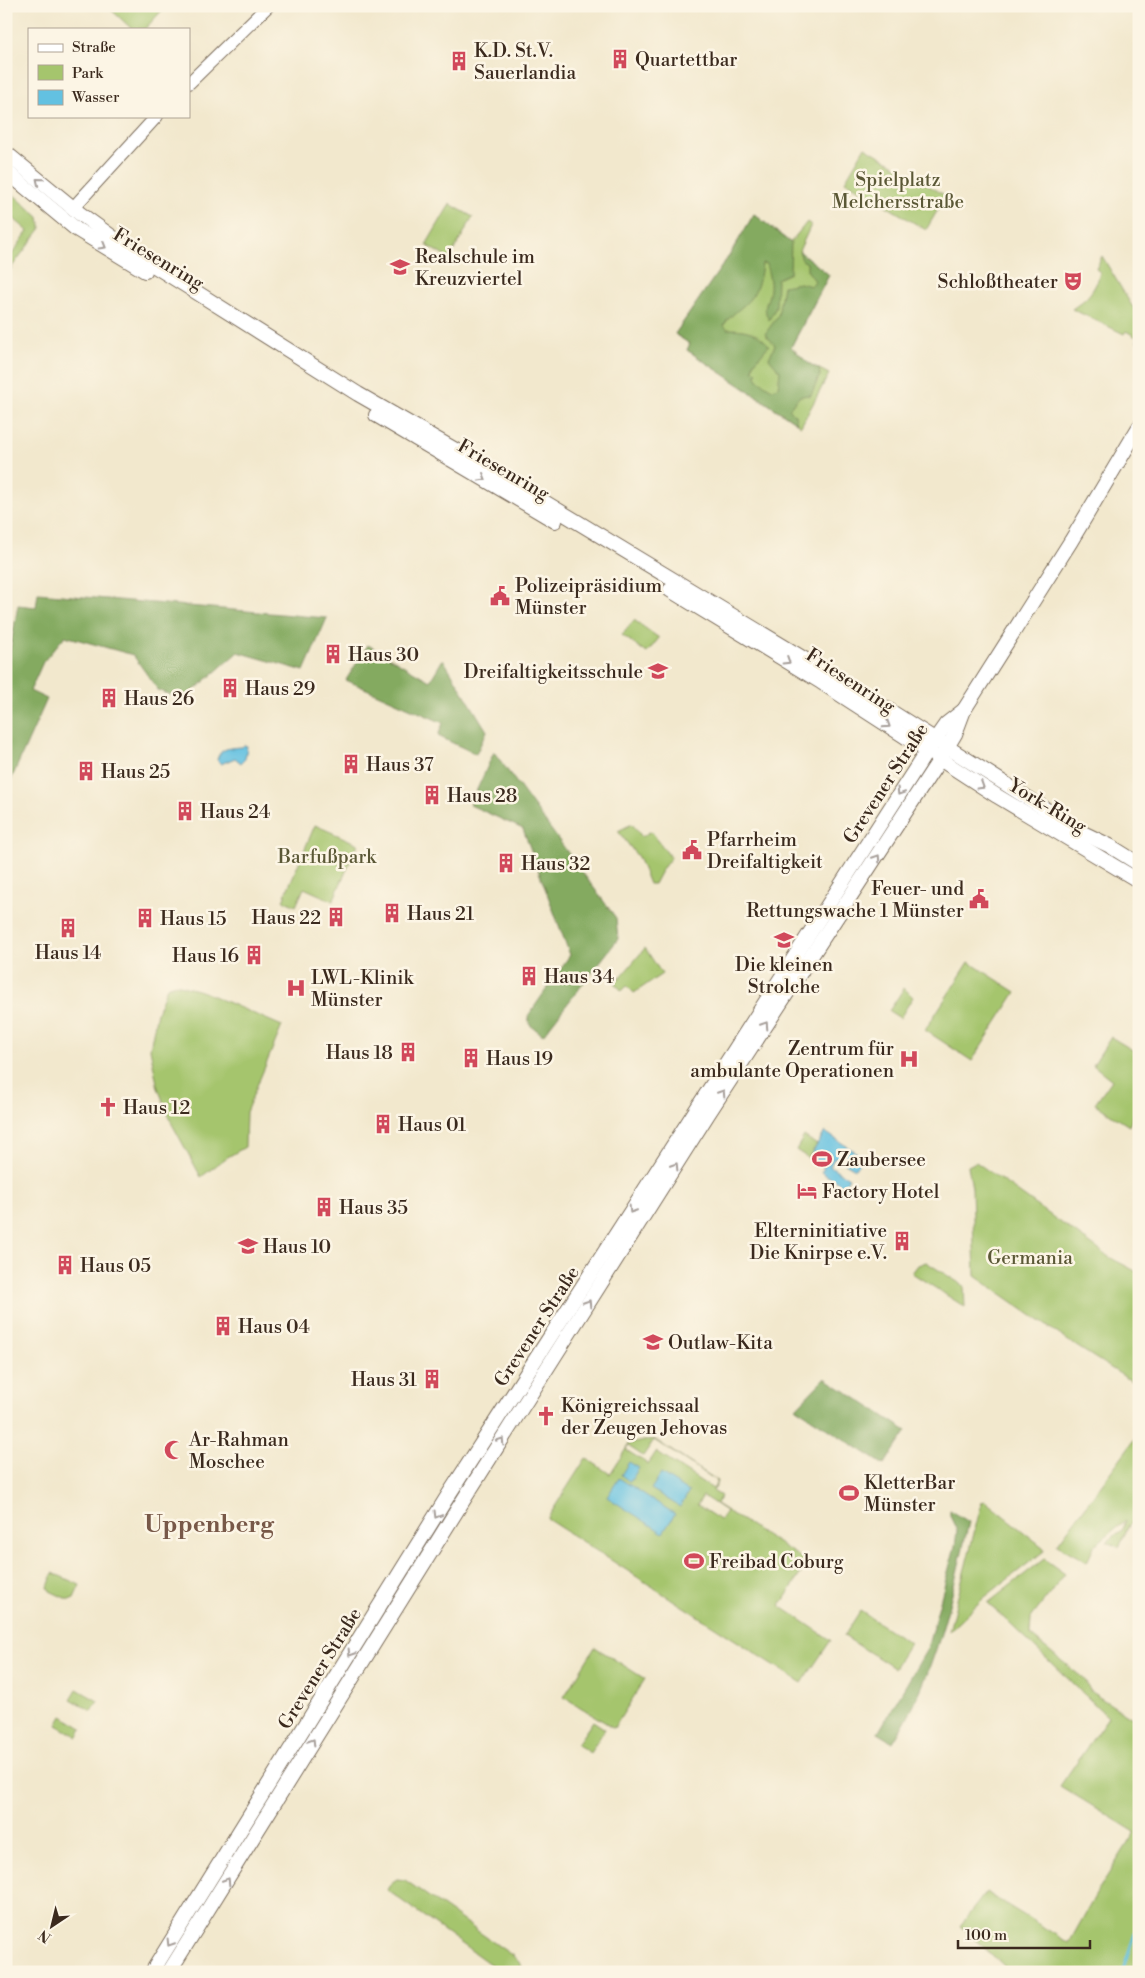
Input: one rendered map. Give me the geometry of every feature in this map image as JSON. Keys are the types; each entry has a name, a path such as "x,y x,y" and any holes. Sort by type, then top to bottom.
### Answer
{"main road":[{"name":"Friesenring","path":"6,153 73,208 137,255 334,379 508,481 942,742"},
{"name":"Friesenring","path":"6,171 63,219 101,245 360,405 619,558 821,682 940,759"},
{"name":"Grevener Straße","path":"169,1972 461,1503 703,1122 940,759 946,724 964,710 1071,540 1139,427"},
{"name":"Grevener Straße","path":"152,1972 448,1496 927,751 942,742"},
{"name":"York-Ring","path":"942,742 1083,833 1110,846 1139,864"},
{"name":"York-Ring","path":"940,759 1139,881"}],"street":[{"path":"190,82 268,6"},
{"path":"73,208 155,118"}],"green space":[{"path":"107,6 166,6 146,28 131,28"},
{"name":"Spielplatz Melchersstraße","path":"865,147 946,196 926,230 845,181"},
{"path":"6,188 39,217 41,228 11,268 6,279 6,263 28,231 6,212"},
{"path":"450,204 473,217 449,259 426,245"},
{"path":"754,214 790,243 807,222 811,225 799,251 829,275 791,347 808,363 829,374 801,426 687,350 690,344 675,334 731,253"},
{"path":"754,214 791,243 790,273 777,279 776,307 769,320 766,308 770,280 766,264 762,263 755,292 724,325 727,329 745,330 755,334 769,345 754,363 753,370 757,372 758,380 772,389 778,387 780,371 769,358 775,345 765,334 778,316 783,286 800,283 811,286 815,281 807,270 807,263 802,260 799,251 829,275 791,347 808,363 819,369 820,375 811,395 800,396 789,409 795,415 797,423 687,350 690,344 675,334 731,253"},
{"path":"1102,256 1132,306 1139,311 1139,343 1137,342 1138,338 1126,331 1124,334 1072,309 1082,302 1093,289 1100,272 1096,269"},
{"path":"38,593 327,618 304,671 238,652 183,700 158,690 133,655 65,636 43,662 30,691 47,699 6,791 6,673 18,605 36,607"},
{"path":"634,620 659,638 647,653 622,635"},
{"path":"368,645 430,681 443,659 487,731 476,754 438,736 443,723 346,680"},
{"path":"494,752 616,918 618,939 543,1035 530,1025 528,1016 570,955 523,829 470,805"},
{"path":"632,824 642,837 651,831 671,858 662,869 654,884 649,884 638,857 618,831"},
{"name":"Barfußpark","path":"315,825 358,844 333,901 304,888 296,906 283,900"},
{"path":"645,948 662,974 634,993 627,986 622,991 615,984"},
{"path":"969,962 1016,992 972,1061 925,1030"},
{"path":"176,984 204,992 282,1026 246,1112 245,1147 226,1158 201,1177 172,1124 158,1088 150,1049 157,1012 167,987"},
{"path":"904,988 913,997 900,1018 889,1011"},
{"path":"1111,1037 1139,1054 1139,1104 1129,1126 1095,1104 1112,1080 1093,1065"},
{"path":"804,1136 817,1145 808,1158 796,1150"},
{"name":"Germania","path":"976,1162 1109,1257 1139,1273 1139,1386 1070,1342 975,1276 972,1188 968,1166"},
{"path":"926,1262 964,1286 965,1307 912,1273 918,1265"},
{"path":"825,1378 907,1431 884,1465 796,1408"},
{"path":"1139,1433 1139,1519 1129,1525 1119,1547 1107,1542 1123,1529 1126,1520 1095,1545 1087,1562 1057,1545"},
{"name":"Freibad Coburg","path":"654,1439 686,1460 654,1440 643,1456 628,1446 626,1450 648,1464 656,1452 713,1489 718,1482 713,1491 721,1496 716,1504 808,1562 780,1606 831,1640 802,1683 547,1519 586,1458 610,1474 629,1444","holes":["703,1496 726,1511 720,1520 697,1505"]},
{"path":"985,1501 1044,1548 1044,1551 985,1597 949,1631 982,1502"},
{"path":"950,1510 969,1522 955,1580 940,1636 921,1690 893,1742 878,1733 927,1649 955,1546 957,1531 950,1516"},
{"path":"1044,1559 1065,1574 1031,1618 1030,1635 1084,1679 1091,1692 1134,1719 1139,1711 1139,1972 1011,1972 960,1926 986,1892 1069,1943 1099,1889 1135,1832 1060,1786 1108,1717 988,1603"},
{"path":"53,1573 80,1585 74,1598 69,1600 50,1591 48,1587"},
{"path":"860,1611 910,1643 894,1668 844,1636"},
{"path":"595,1647 645,1679 614,1728 564,1697"},
{"path":"77,1689 98,1701 92,1711 71,1699"},
{"path":"62,1716 82,1728 78,1737 57,1725"},
{"path":"593,1721 605,1729 590,1753 577,1744"},
{"path":"397,1879 405,1880 513,1956 521,1964 523,1972 501,1972 387,1890 391,1883"}],"water":[{"path":"247,746 245,759 241,763 235,758 221,764 217,760 223,750"},
{"name":"Zaubersee","path":"825,1132 863,1157 855,1169 835,1157 830,1166 849,1178 844,1186 821,1172 824,1168 809,1158"},
{"path":"629,1462 639,1468 630,1482 621,1475"},
{"path":"661,1474 689,1492 680,1507 651,1489"},
{"path":"619,1478 675,1514 663,1533 607,1497"}],"waterway":[{"path":"1122,1972 1139,1921"}],"place":[{"name":"Quartettbar","path":"620,59"},
{"name":"K.D. St.V. Sauerlandia","path":"459,61"},
{"name":"Realschule im Kreuzviertel","path":"400,267"},
{"name":"Schloßtheater","path":"1073,281"},
{"name":"Polizeipräsidium Münster","path":"500,596"},
{"name":"Haus 30","path":"333,654"},
{"name":"Dreifaltigkeitsschule","path":"658,671"},
{"name":"Haus 29","path":"230,688"},
{"name":"Haus 26","path":"109,698"},
{"name":"Haus 37","path":"351,764"},
{"name":"Haus 25","path":"86,771"},
{"name":"Haus 28","path":"432,795"},
{"name":"Haus 24","path":"185,811"},
{"name":"Pfarrheim Dreifaltigkeit","path":"692,850"},
{"name":"Haus 32","path":"506,863"},
{"name":"Feuer- und Rettungswache 1 Münster","path":"979,899"},
{"name":"Haus 21","path":"392,913"},
{"name":"Haus 22","path":"336,917"},
{"name":"Haus 15","path":"145,918"},
{"name":"Haus 14","path":"68,928"},
{"name":"Die kleinen Strolche","path":"784,940"},
{"name":"Haus 16","path":"254,955"},
{"name":"Haus 34","path":"529,976"},
{"name":"LWL-Klinik Münster","path":"296,988"},
{"name":"Haus 18","path":"408,1052"},
{"name":"Haus 19","path":"471,1058"},
{"name":"Zentrum für ambulante Operationen","path":"909,1059"},
{"name":"Haus 12","path":"108,1107"},
{"name":"Haus 01","path":"383,1124"},
{"name":"Zaubersee","path":"822,1159"},
{"name":"Factory Hotel","path":"807,1191"},
{"name":"Haus 35","path":"324,1207"},
{"name":"Elterninitiative Die Knirpse e.V.","path":"902,1241"},
{"name":"Haus 10","path":"248,1246"},
{"name":"Haus 05","path":"65,1265"},
{"name":"Haus 04","path":"223,1326"},
{"name":"Outlaw-Kita","path":"653,1342"},
{"name":"Haus 31","path":"432,1379"},
{"name":"Königreichssaal der Zeugen Jehovas","path":"546,1416"},
{"name":"Ar-Rahman Moschee","path":"174,1450"},
{"name":"KletterBar Münster","path":"849,1493"},
{"name":"Freibad Coburg","path":"694,1561"}],"district":[{"name":"Uppenberg","path":"209,1524"}]}
